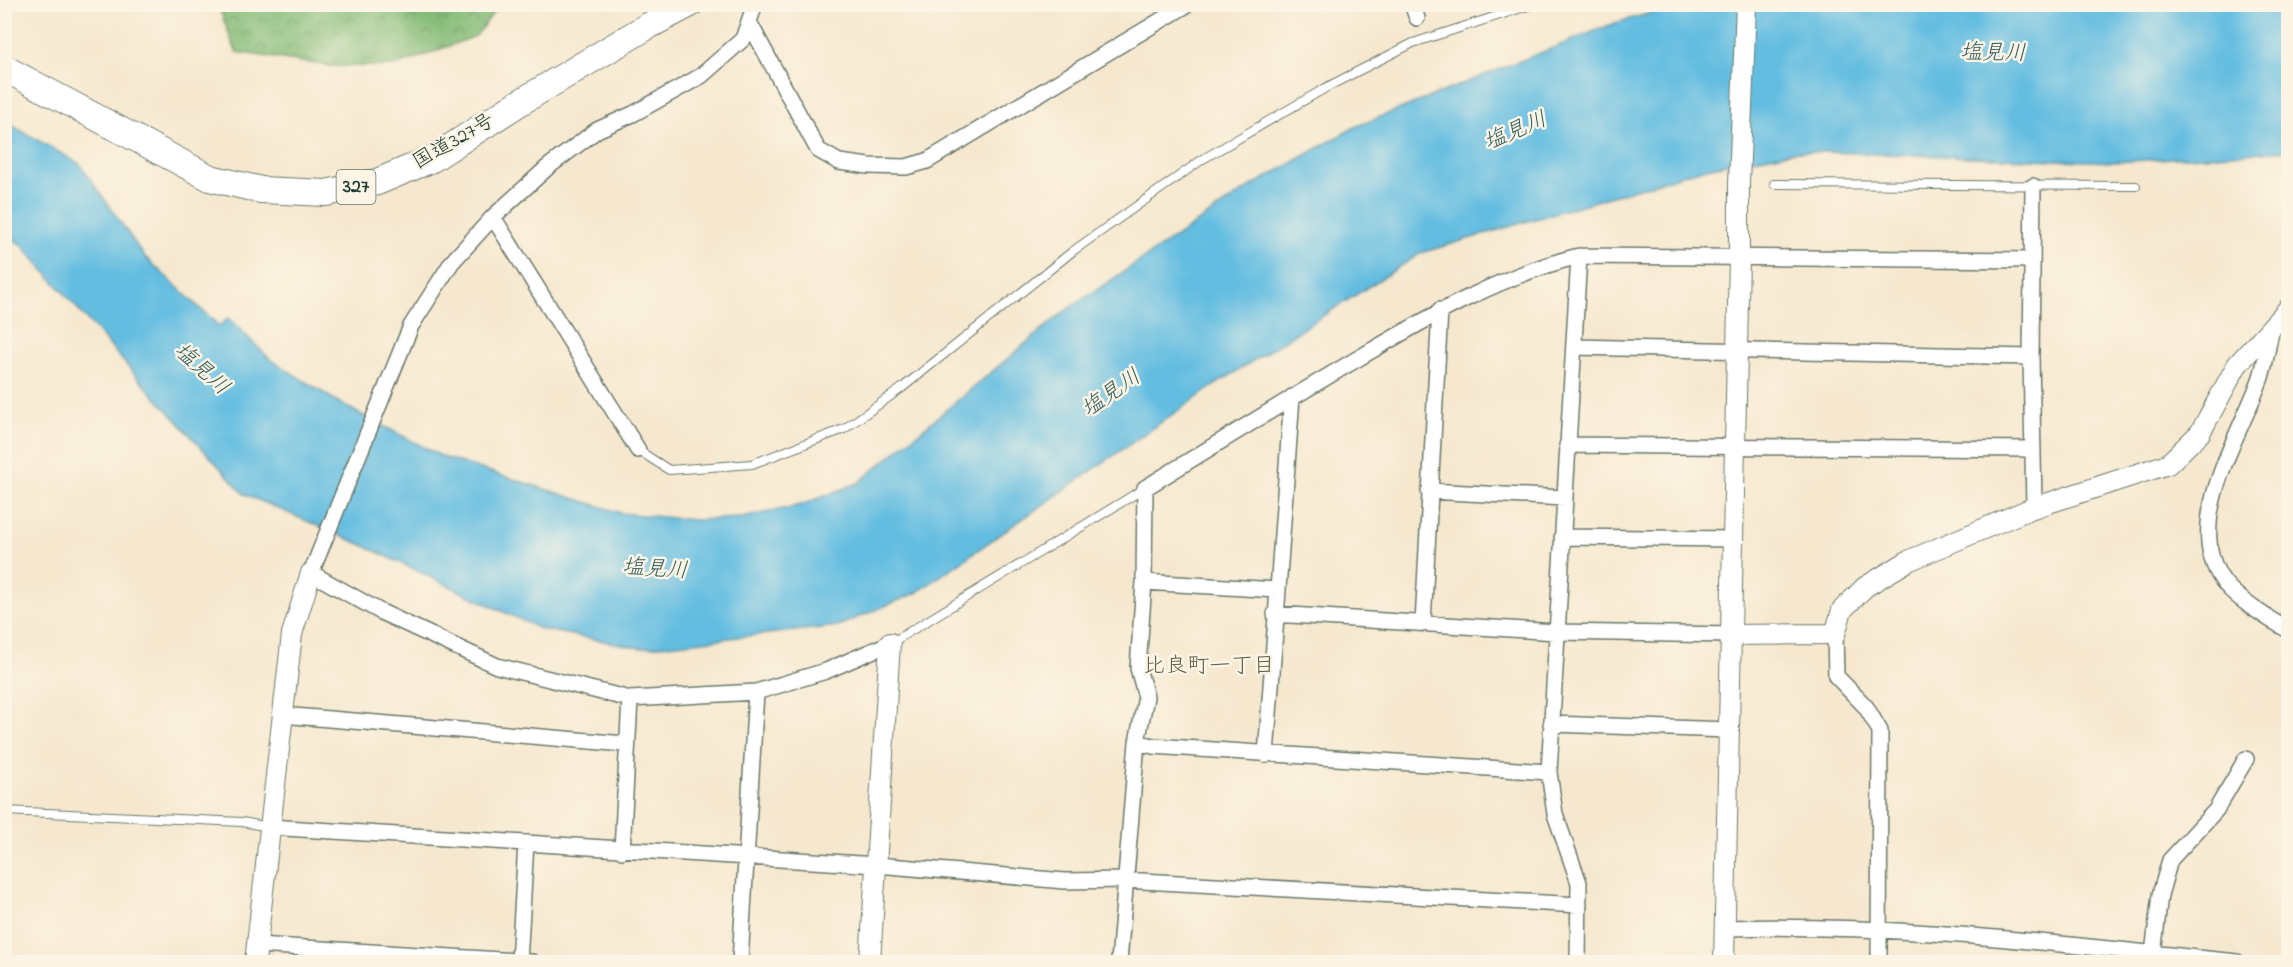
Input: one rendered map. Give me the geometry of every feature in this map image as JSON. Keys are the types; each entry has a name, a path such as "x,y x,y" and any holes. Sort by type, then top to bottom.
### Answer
{"highway":[{"name":"国道327号","path":"4,68 210,178 261,190 326,193 377,182 432,159 519,103 648,26 690,4"}],"street":[{"path":"526,843 523,962 256,954 292,634 311,573 411,326 452,262 493,217 548,167 597,130 633,114 701,76 743,39 755,4"},
{"path":"1724,963 1739,257 1738,183 1746,4"},
{"path":"749,22 818,150 839,162 906,167 927,161 1184,6"},
{"path":"2032,186 2030,260 2032,449 2034,504 2037,506"},
{"path":"493,217 638,450"},
{"path":"1578,963 1579,883 1555,814 1549,772 1579,256"},
{"path":"1119,963 1137,742 1146,697 1138,668 1144,582 1145,488 1292,397 1440,310 1542,266 1579,256 2030,260"},
{"path":"1879,963 1880,731 1866,707 1836,676 1835,634 1842,610 1865,587 1908,561 2037,506 2168,464 2200,434 2237,365 2289,309"},
{"path":"1423,623 1440,310"},
{"path":"2272,327 2261,376 2219,477 2207,535 2223,581 2266,618 2289,630"},
{"path":"1574,347 2031,357"},
{"path":"1266,755 1292,397"},
{"path":"1568,445 2032,449"},
{"path":"1429,490 1564,498"},
{"path":"1562,537 1733,538"},
{"path":"311,573 381,612 497,666 630,699 756,692 826,671 890,643 870,963"},
{"path":"1144,582 1277,590"},
{"path":"1275,614 1556,632 1835,634"},
{"path":"740,963 748,859 756,692"},
{"path":"622,851 630,699"},
{"path":"282,715 626,744"},
{"path":"1551,724 1729,730"},
{"path":"1137,742 1153,746 1266,755 1549,772"},
{"path":"2153,954 2160,895 2170,860 2216,810 2246,759"},
{"path":"269,827 748,859 877,865 1065,881 1124,880 1579,905"},
{"path":"1725,928 1810,926 1879,930 2237,963"}],"lane":[{"path":"638,450 669,470 752,464 844,429 902,388 1073,252 1203,159 1329,86 1413,43 1534,4"},
{"path":"1774,184 2136,186"},
{"path":"890,643 1145,488"},
{"path":"4,811 242,822 269,827"}],"green space":[{"path":"218,4 499,5 476,36 396,66 330,66 236,52"}],"water":[{"name":"塩見川","path":"1683,4 2288,5 2288,150 2115,162 1796,151 1706,168 1421,253 1212,387 916,593 838,626 641,648 540,629 367,547 244,494 138,378 22,245 5,234 4,121 80,164 144,256 219,326 228,318 271,360 341,404 443,457 621,513 694,520 742,518 801,505 858,483 1065,311 1253,185 1355,127 1615,23"}],"district":[{"name":"比良町一丁目","path":"1209,667"}]}
